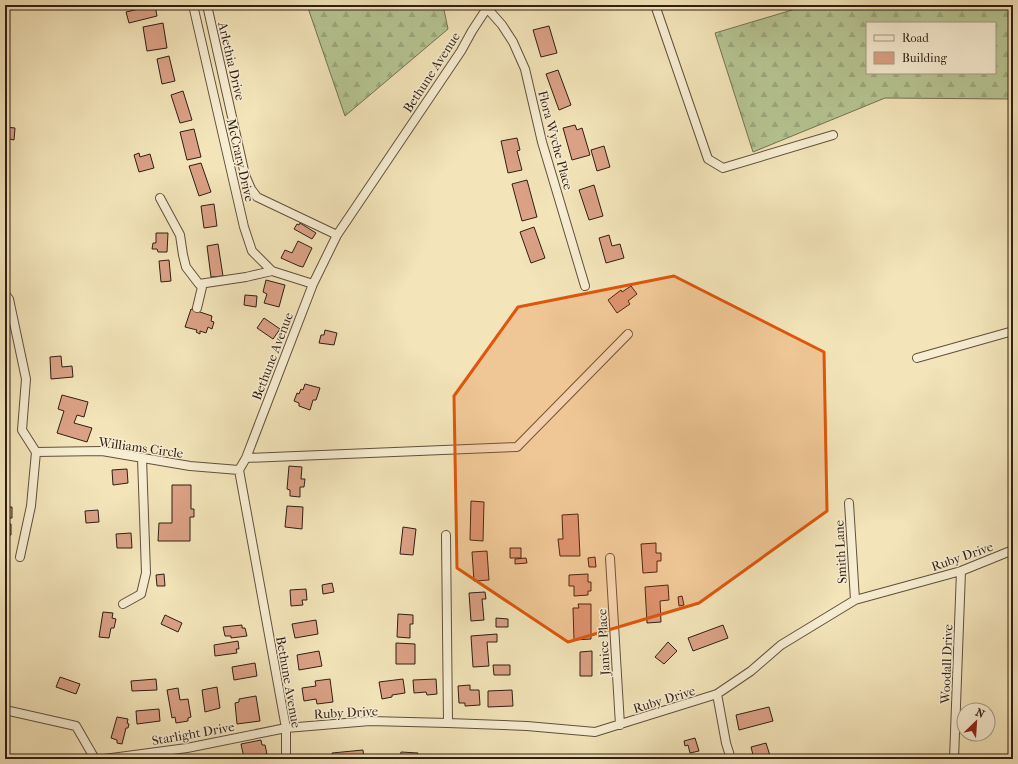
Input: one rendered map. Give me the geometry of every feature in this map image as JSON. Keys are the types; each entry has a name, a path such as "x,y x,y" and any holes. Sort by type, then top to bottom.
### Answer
{"street":[{"name":"McCrary Drive","path":"193,5 244,227 252,251 272,271 313,284"},
{"name":"Arlethia Drive","path":"207,5 245,175 251,190 257,197 337,235"},
{"path":"655,5 708,159 724,168 833,135"},
{"name":"Bethune Avenue","path":"286,759 286,728 239,470 246,458 313,284 337,235 461,51 488,6"},
{"name":"Flora Wyche Place","path":"488,6 513,42 525,69 542,142 585,286"},
{"path":"160,198 180,235 186,267 202,287 197,308"},
{"path":"199,284 246,277 272,271"},
{"path":"5,294 9,299 26,379 22,430 36,452 31,506 20,557"},
{"path":"917,358 1013,331"},
{"path":"246,458 517,447 628,334"},
{"name":"Williams Circle","path":"36,452 102,451 190,466 239,470"},
{"path":"123,604 141,594 146,573 142,458"},
{"name":"Smith Lane","path":"849,503 855,600"},
{"path":"446,535 448,723"},
{"name":"Ruby Drive","path":"286,728 370,721 527,726 595,732 717,694 751,671 781,645 855,600 961,571 1013,550"},
{"name":"Janice Place","path":"610,558 620,725"},
{"name":"Woodall Drive","path":"954,759 961,571"},
{"path":"717,694 726,743 731,759"},
{"path":"5,710 76,726 95,759"},
{"name":"Starlight Drive","path":"104,759 187,748 286,728"}],"highlighted area":[{"path":"674,276 824,352 827,511 699,603 568,642 457,568 454,396 518,307"}],"green space":[{"path":"307,5 443,5 448,29 345,116"},
{"path":"809,5 1013,5 1013,99 885,98 753,152 715,33"}],"building":[{"path":"142,5 155,5 157,16 129,23 126,12 143,8"},
{"path":"163,23 167,48 147,51 143,27"},
{"path":"549,26 557,53 541,57 533,30"},
{"path":"169,56 175,81 162,84 157,59"},
{"path":"558,70 571,105 559,110 546,74"},
{"path":"183,91 192,120 180,123 171,95"},
{"path":"575,125 577,130 582,128 590,155 572,160 563,128"},
{"path":"5,127 15,128 14,140 5,138"},
{"path":"194,129 201,157 187,160 180,132"},
{"path":"517,138 520,150 517,151 522,170 508,173 501,141"},
{"path":"604,146 610,167 597,171 591,150"},
{"path":"139,153 140,157 150,154 154,168 139,172 134,155"},
{"path":"201,163 211,192 199,196 189,166"},
{"path":"527,180 537,217 522,221 512,184"},
{"path":"594,185 603,216 589,220 579,190"},
{"path":"214,204 217,226 204,228 201,206"},
{"path":"300,223 316,233 312,239 294,229 297,224 299,225"},
{"path":"534,227 545,258 531,263 520,232"},
{"path":"156,233 168,233 167,252 158,252 157,249 152,249 153,243 156,243"},
{"path":"609,235 612,246 620,244 624,258 606,263 599,238"},
{"path":"298,241 312,248 303,267 281,258 285,250 292,253"},
{"path":"218,244 223,276 211,277 207,246"},
{"path":"169,260 171,281 161,282 159,261"},
{"path":"266,280 285,285 279,307 264,303 267,294 263,292"},
{"path":"631,286 637,294 628,301 630,304 617,313 608,300 621,290 622,292"},
{"path":"245,295 257,296 256,307 244,305"},
{"path":"191,309 212,316 211,321 214,322 212,329 208,327 206,333 200,331 200,334 196,332 197,330 185,327"},
{"path":"264,318 280,329 273,339 257,328"},
{"path":"325,330 337,333 334,345 319,343 321,335 324,335"},
{"path":"61,356 62,367 72,366 73,377 51,379 50,357"},
{"path":"6,372 9,386 5,386"},
{"path":"305,384 320,388 316,400 313,400 310,410 299,406 299,403 294,401 297,393 299,394 301,389 303,390"},
{"path":"62,395 88,402 84,417 77,415 74,423 92,428 87,442 57,433 64,411 58,409"},
{"path":"289,466 302,467 301,479 305,479 304,487 300,487 300,497 290,496 290,490 287,489"},
{"path":"127,469 128,483 113,485 112,470"},
{"path":"172,485 191,485 191,509 194,509 194,517 190,517 190,541 158,541 159,523 172,523"},
{"path":"471,501 484,502 483,541 470,540"},
{"path":"287,506 303,507 302,529 285,527"},
{"path":"5,507 12,507 12,518 5,518"},
{"path":"98,510 99,522 86,523 85,511"},
{"path":"578,514 580,556 560,556 558,539 563,539 562,515"},
{"path":"5,524 11,524 11,535 5,535"},
{"path":"403,527 416,529 413,555 400,554"},
{"path":"131,533 132,548 117,548 116,534"},
{"path":"5,541 7,541 8,552 5,552"},
{"path":"656,543 656,553 661,553 661,561 657,561 657,572 643,573 641,544"},
{"path":"510,548 521,548 521,558 510,558"},
{"path":"487,551 489,580 474,581 472,552"},
{"path":"595,557 596,567 589,567 588,558"},
{"path":"526,558 527,563 515,564 515,559"},
{"path":"164,574 165,586 157,586 156,575"},
{"path":"588,574 588,582 591,582 591,591 588,591 588,595 574,596 574,586 569,586 569,575"},
{"path":"332,583 334,592 323,594 322,585"},
{"path":"668,585 669,600 660,601 661,622 647,623 645,587"},
{"path":"306,589 307,600 302,600 303,605 291,606 290,590"},
{"path":"485,592 486,599 482,599 484,620 471,621 469,593"},
{"path":"682,596 684,605 679,606 678,597"},
{"path":"578,604 591,604 591,639 574,640 573,608 579,608"},
{"path":"103,612 113,613 112,618 116,619 114,628 111,628 109,638 99,637"},
{"path":"398,614 413,615 413,624 410,624 410,638 397,637"},
{"path":"165,615 182,623 178,632 161,624"},
{"path":"496,618 508,619 508,627 496,627"},
{"path":"316,620 318,634 295,638 292,624"},
{"path":"242,625 242,628 245,628 247,636 231,638 231,636 225,636 223,627"},
{"path":"723,625 728,638 693,651 688,638"},
{"path":"497,634 497,642 487,642 489,666 473,667 471,636"},
{"path":"238,641 239,649 236,649 237,653 215,656 214,645"},
{"path":"668,642 677,651 664,664 655,657"},
{"path":"396,643 415,644 415,664 396,664"},
{"path":"319,651 322,666 299,670 297,655"},
{"path":"592,651 592,676 580,676 580,652"},
{"path":"255,663 257,676 234,680 232,667"},
{"path":"493,665 510,665 510,675 494,675"},
{"path":"60,677 80,684 76,694 56,687"},
{"path":"156,679 157,690 132,691 131,681"},
{"path":"330,679 333,702 317,704 316,699 304,701 302,688 316,686 315,681"},
{"path":"403,679 405,693 392,695 392,697 382,699 379,682"},
{"path":"436,679 437,694 427,695 426,692 414,693 413,680"},
{"path":"470,685 470,690 479,690 480,705 465,706 465,703 459,703 458,686"},
{"path":"217,687 220,708 205,712 202,690"},
{"path":"178,688 180,700 188,699 191,717 188,718 188,721 176,723 175,717 172,718 167,690"},
{"path":"512,690 513,706 488,707 488,691"},
{"path":"256,696 260,721 237,724 235,703 239,702 239,699"},
{"path":"769,707 773,721 739,730 736,715"},
{"path":"159,709 160,721 137,724 136,711"},
{"path":"117,717 128,719 127,723 129,724 128,728 126,728 122,744 117,743 117,740 111,738"},
{"path":"695,738 699,751 690,753 688,745 685,746 684,741"},
{"path":"261,740 262,745 265,745 267,754 244,758 241,744"},
{"path":"766,743 771,759 754,759 751,747"},
{"path":"363,750 364,759 332,759 332,753"},
{"path":"401,752 418,753 417,759 400,759"}]}
